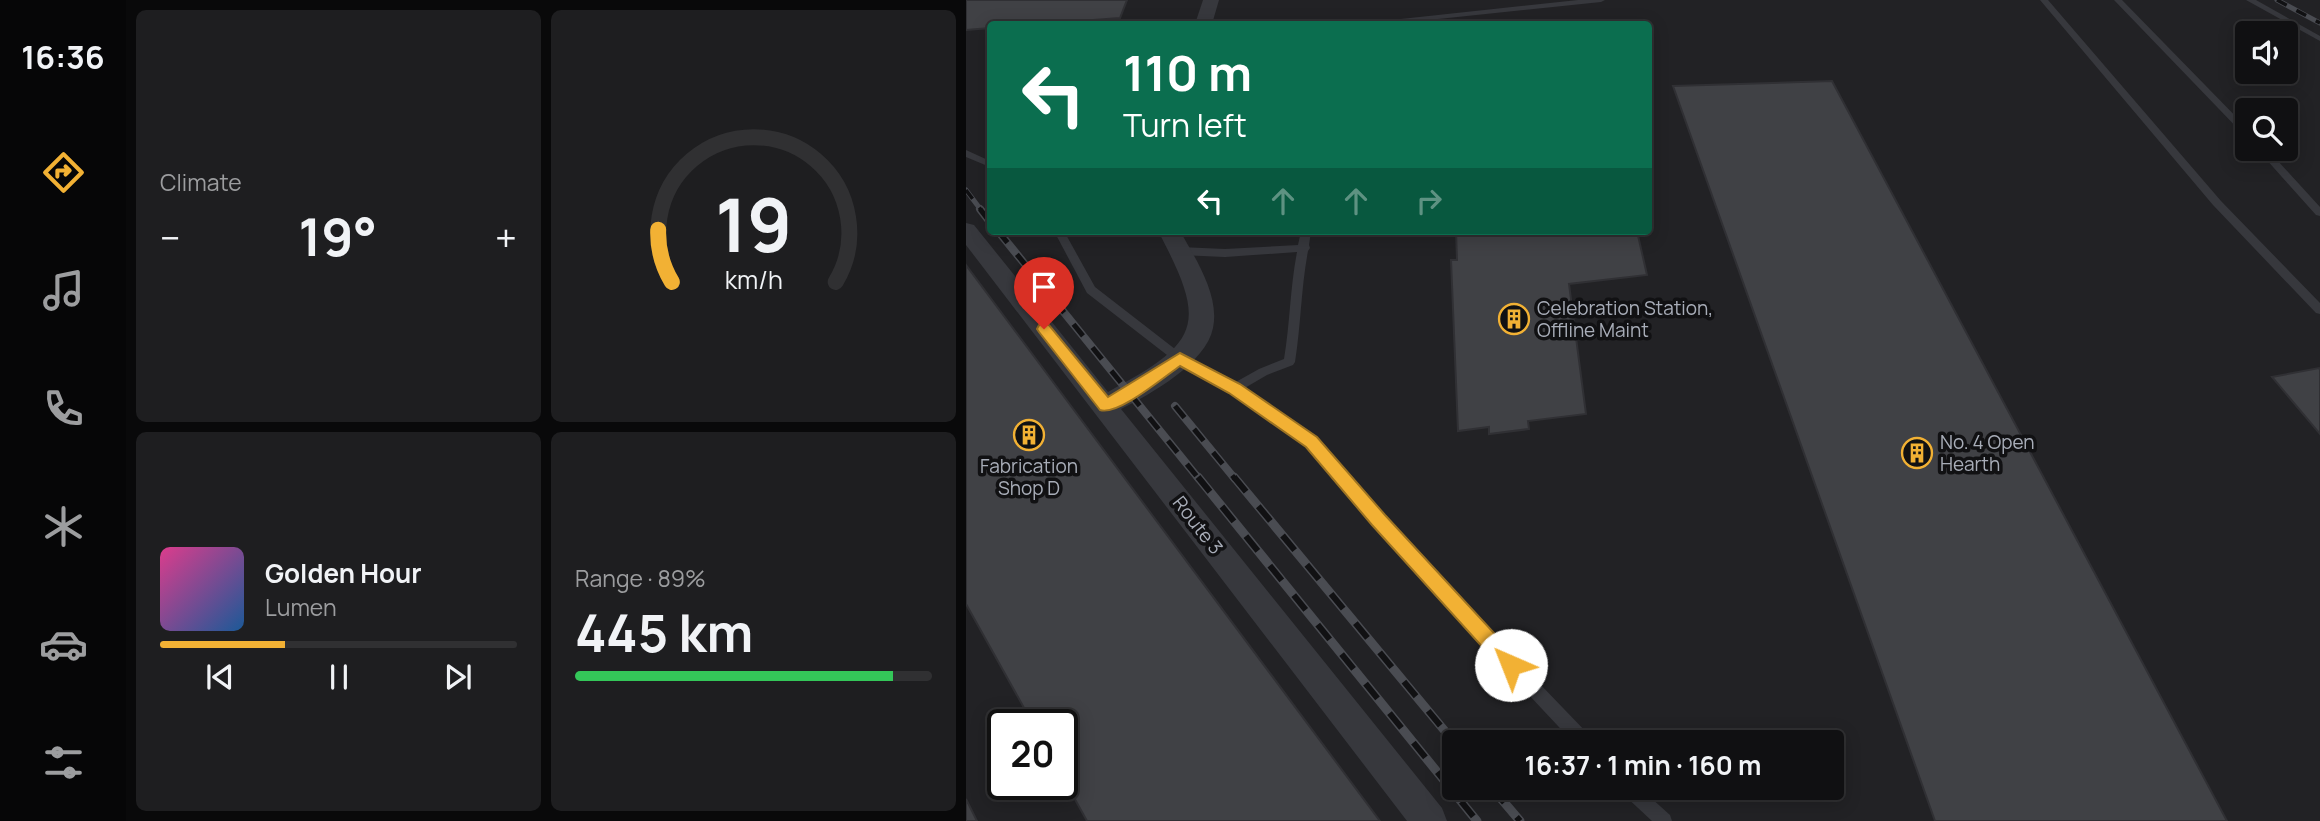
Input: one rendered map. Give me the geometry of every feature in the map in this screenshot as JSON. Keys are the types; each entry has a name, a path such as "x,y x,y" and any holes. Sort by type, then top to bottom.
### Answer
{"street":[{"path":"1205,21 1211,0"},
{"name":"Route 3","path":"966,230 1429,821"},
{"path":"1105,405 1130,393 1180,359 1201,331 1200,301 1174,241"}],"lane":[{"path":"1402,21 1601,0"},
{"path":"2044,0 2217,202 2320,310"},
{"path":"2118,0 2235,121"},
{"path":"2250,0 2320,39"},
{"path":"966,153 987,163"},
{"path":"2273,161 2320,213"},
{"path":"1061,235 1091,290 1180,359 1234,389 1312,442 1458,608 1573,730"},
{"path":"1234,389 1263,372 1289,362 1296,328 1297,281 1306,235"},
{"path":"1174,241 1225,253 1305,248"},
{"path":"1642,800 1664,821"}],"shaded area":[{"path":"966,0 2320,0 2320,821 966,821"}],"building":[{"path":"966,0 1127,0 1120,18 987,21 987,28 966,30"},
{"name":"No. 4 Open Hearth","path":"1832,81 2227,821 1935,821 1673,86"},
{"name":"Celebration Station, Offline Maint","path":"1456,235 1638,235 1647,275 1569,284 1586,414 1528,421 1529,429 1489,434 1489,427 1458,431 1451,260 1457,260"},
{"name":"Fabrication Shop D","path":"966,265 1380,821 1087,821 1075,800 1078,800 1078,709 1025,709 966,604"},
{"path":"2319,368 2320,370 2320,434 2272,377"},
{"path":"966,799 977,821 966,821"}],"railway":[{"path":"2277,0 2320,23"},
{"path":"966,190 981,210"},
{"path":"980,209 987,218"},
{"path":"1001,235 1199,479"},
{"path":"1175,406 1235,479"},
{"path":"1198,477 1477,821"},
{"path":"1234,477 1444,730"},
{"path":"1502,800 1520,821"}],"place":[{"name":"Celebration Station, Offline Maint","path":"1514,319"},
{"name":"Fabrication Shop D","path":"1029,435"},
{"name":"No. 4 Open Hearth","path":"1917,453"}],"route":[{"path":"1044,329 1105,405 1130,393 1180,359 1234,389 1312,442 1378,520 1511,665"}]}
